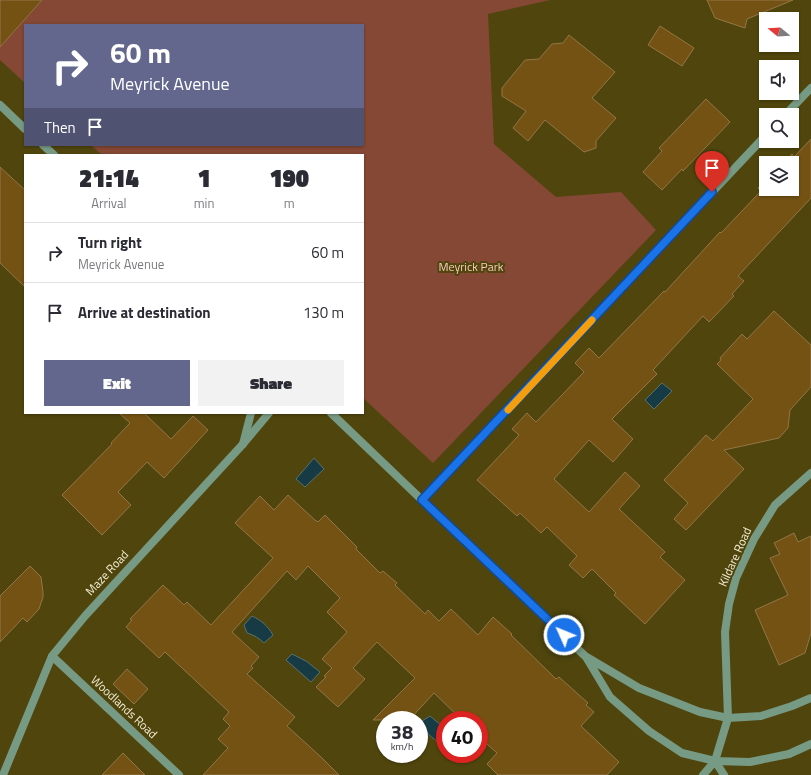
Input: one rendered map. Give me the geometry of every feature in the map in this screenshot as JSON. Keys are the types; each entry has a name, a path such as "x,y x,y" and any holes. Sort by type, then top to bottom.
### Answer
{"street":[{"path":"792,108 811,88"},
{"path":"0,105 24,127"},
{"path":"422,500 759,142"},
{"path":"44,146 53,154"},
{"path":"243,444 251,414"},
{"name":"Maze Road","path":"3,775 52,656 85,616 243,444 268,414"},
{"path":"333,414 585,656 639,688 700,712 728,718 761,716 811,698"},
{"name":"Kildare Road","path":"715,761 728,718 725,632 729,604 736,578 754,539 775,505 811,473"},
{"name":"Woodlands Road","path":"52,656 179,775"},
{"path":"585,656 610,697 648,731 682,753 715,761 750,762 789,754 811,744"},
{"path":"703,775 715,761"},
{"path":"715,761 724,775"}],"green space":[{"name":"Meyrick Park","path":"42,0 550,0 488,14 494,144 556,197 621,192 656,230 433,463 364,399 364,154 101,154 92,146 364,146 364,24 24,24 24,82 0,60 0,47"}],"water":[{"path":"662,383 672,391 654,409 645,400"},
{"path":"314,458 324,469 305,487 296,479"},
{"path":"252,616 264,624 273,635 264,643 247,633 244,625"},
{"path":"292,654 306,661 320,672 311,682 286,660"},
{"path":"430,716 436,721 436,740 428,734 428,717"}],"building":[{"path":"0,0 42,0 0,47"},
{"path":"707,0 793,0 764,12 759,12 759,14 747,19 745,28 715,18"},
{"path":"660,26 694,48 682,66 648,45"},
{"path":"569,35 615,72 592,98 616,118 596,141 596,148 584,152 545,120 528,141 513,128 526,111 502,96 502,88 525,60 539,59 552,44 563,43"},
{"path":"706,99 730,122 683,171 682,169 662,190 643,172 662,151 659,148"},
{"path":"811,139 811,198 738,276 744,281 732,294 734,296 709,322 703,316 653,370 657,374 612,419 633,439 613,462 589,440 554,479 589,512 625,472 640,486 619,509 665,552 660,557 685,580 645,624 614,595 616,593 592,569 583,578 569,565 577,556 547,527 541,533 520,513 517,516 477,480 519,435 512,429 527,413 536,422 584,372 575,363 589,348 599,358 664,291 665,292 720,232 721,233 759,193 759,196 799,196 799,156 795,156"},
{"path":"0,167 24,189 24,286 0,263"},
{"path":"774,311 811,345 811,387 790,410 788,428 779,438 724,450 744,469 686,530 674,519 688,503 664,480 706,435 713,441 753,399 717,364 721,360 720,358 742,334 747,339"},
{"path":"120,414 145,414 171,439 193,416 208,430 164,478 147,462 118,492 131,505 102,535 62,495 112,444 111,443 130,423"},
{"path":"288,495 316,521 318,522 325,515 357,547 356,549 380,573 383,571 397,583 395,585 425,614 428,610 439,621 451,609 478,635 493,617 512,634 511,635 556,679 559,677 588,703 586,705 594,712 581,726 619,762 607,775 498,775 487,764 497,753 488,745 488,711 453,711 434,693 417,711 382,711 415,678 377,642 353,668 365,679 338,707 316,687 326,677 324,676 332,668 322,659 347,632 327,612 340,598 308,566 296,580 287,571 232,632 259,657 251,666 253,668 247,674 295,717 287,726 339,775 203,775 228,748 218,739 230,726 223,719 229,712 165,652 159,658 126,627 132,620 130,619 163,585 184,605 187,602 211,625 273,558 235,523 260,496 274,510"},
{"path":"794,533 798,542 811,536 811,633 805,653 779,665 755,610 788,595 770,558 780,554 774,543"},
{"path":"30,566 41,577 43,597 39,609 27,622 23,618 0,642 0,596"},
{"path":"127,669 148,689 134,704 113,684"},
{"path":"123,753 145,775 102,775"}],"slow traffic":[{"path":"508,410 592,320"}],"route":[{"path":"564,635 422,500 712,192"}]}
